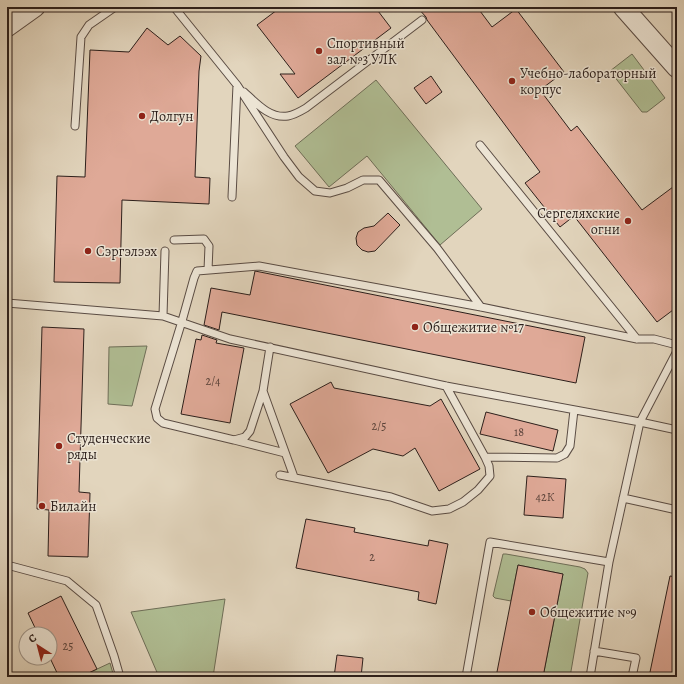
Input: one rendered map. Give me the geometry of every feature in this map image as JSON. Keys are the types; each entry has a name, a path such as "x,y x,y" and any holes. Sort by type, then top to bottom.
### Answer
{"street":[{"path":"7,27 35,7"},
{"path":"623,7 676,65"}],"lane":[{"path":"75,126 81,37 89,24 115,7"},
{"path":"174,7 236,85 284,157 299,176 315,191 330,193 347,188 363,180 379,180 437,248 481,307"},
{"path":"236,85 271,114 288,116 306,108 422,20"},
{"path":"232,197 236,85"},
{"path":"480,145 637,339"},
{"path":"174,240 204,239 209,246 208,270"},
{"path":"163,316 165,251"},
{"path":"286,453 163,423 157,418 155,410 197,271 259,266 481,307 637,339 654,339 677,345"},
{"path":"7,303 163,316 182,321 230,339 446,386 677,430"},
{"path":"234,440 245,437 250,431 263,391 270,347"},
{"path":"590,677 609,562 640,422 677,351"},
{"path":"280,475 391,497 432,511 449,509 463,502 478,490 490,476 489,466 446,386"},
{"path":"263,391 294,477"},
{"path":"485,457 557,458 565,454 570,446 574,410"},
{"path":"623,498 677,510"},
{"path":"466,677 490,542 609,562"},
{"path":"7,565 67,581 96,605 120,677"},
{"path":"594,651 636,658 632,677"}],"green space":[{"path":"632,54 665,98 647,112 642,112 610,71"},
{"path":"376,80 482,209 440,245 367,156 329,187 295,146"},
{"path":"147,346 132,406 108,404 109,347"},
{"path":"503,554 580,567 585,569 588,573 570,677 543,677 563,574 518,565 511,601 495,598 493,596"},
{"path":"225,599 213,677 159,677 131,612"},
{"path":"110,663 114,677 80,677"}],"building":[{"name":"Спортивный зал №3 УЛК","path":"281,7 375,7 391,28 298,98 280,74 295,74 257,25"},
{"path":"417,7 477,7 492,27 516,9 564,72 540,90 571,131 577,126 642,210 677,184 677,307 657,322 574,216 560,227 525,183 540,172 426,17"},
{"name":"Долгун","path":"147,28 168,45 180,36 201,56 199,71 195,177 210,178 209,204 122,200 120,283 54,282 57,176 85,177 90,50 129,52"},
{"path":"431,76 442,92 426,104 414,88"},
{"path":"388,213 400,225 375,251 368,252 362,250 357,245 356,238 358,232 364,228 374,226"},
{"name":"Общежитие №17","path":"255,271 585,337 576,383 222,312 219,330 204,325 211,288 250,295"},
{"name":"Студенческие ряды","path":"42,327 84,329 79,492 90,493 88,557 48,556 49,510 37,509"},
{"path":"202,335 217,340 216,343 244,348 230,423 181,414 196,339 201,340"},
{"path":"331,382 334,388 430,406 441,399 480,469 439,491 415,448 403,456 373,449 328,473 290,404"},
{"path":"486,412 558,430 553,451 480,434"},
{"path":"527,476 566,479 563,518 524,515"},
{"path":"306,519 355,528 354,532 428,546 429,540 448,544 436,604 418,600 419,592 296,568"},
{"name":"Общежитие №9","path":"518,565 563,574 543,677 496,677"},
{"path":"670,576 677,577 677,677 649,677"},
{"path":"61,596 97,669 80,677 59,677 54,666 58,666 58,626 34,626 28,613"},
{"path":"337,655 363,658 361,677 334,677"}],"place":[{"name":"Спортивный зал №3 УЛК","path":"319,51"},
{"name":"Учебно-лабораторный корпус","path":"512,81"},
{"name":"Долгун","path":"142,116"},
{"name":"Сергеляхские огни","path":"628,221"},
{"name":"Сэргэлээх","path":"88,251"},
{"name":"Общежитие №17","path":"415,327"},
{"name":"Студенческие ряды","path":"59,446"},
{"name":"Билайн","path":"42,506"},
{"name":"Общежитие №9","path":"532,612"}]}
